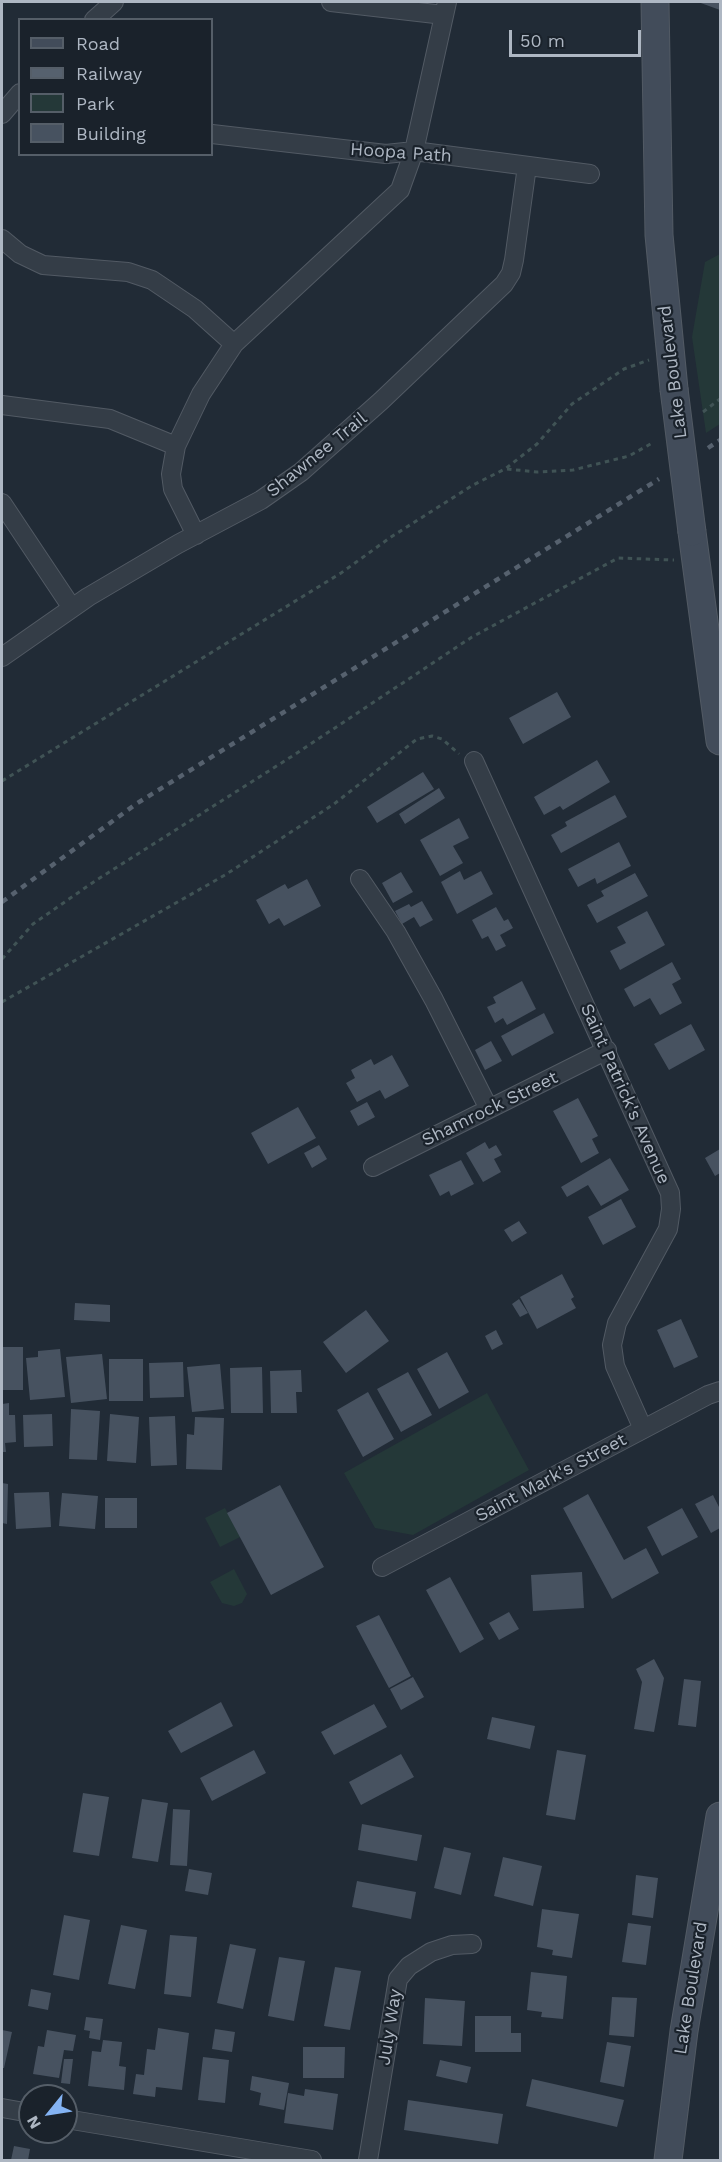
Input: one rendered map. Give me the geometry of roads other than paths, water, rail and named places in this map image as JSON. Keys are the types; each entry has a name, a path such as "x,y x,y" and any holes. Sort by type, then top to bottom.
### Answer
{"main road":[{"name":"Lake Boulevard","path":"655,2 659,235 674,389 720,741"},
{"name":"Lake Boulevard","path":"668,2160 684,2031 720,1816"}],"street":[{"path":"96,18 114,2"},
{"path":"196,535 173,489 171,474 176,446 201,394 234,344 400,190 414,151 445,8 331,2"},
{"path":"2,114 18,95"},
{"name":"Hoopa Path","path":"213,134 386,154 414,151 590,174"},
{"name":"Shawnee Trail","path":"2,657 72,608 196,535 253,506 301,472 381,401 504,284 511,273 527,166"},
{"path":"2,238 20,254 43,265 128,272 152,280 195,309 234,344"},
{"path":"2,405 92,415 176,446"},
{"path":"2,503 72,608"},
{"name":"Saint Patrick's Avenue","path":"474,761 670,1193 672,1209 668,1229 628,1299 613,1333 612,1357 643,1429"},
{"path":"360,879 396,932 434,1000 489,1109"},
{"name":"Shamrock Street","path":"373,1167 607,1050"},
{"name":"Saint Mark's Street","path":"382,1567 643,1429 720,1391"},
{"name":"July Way","path":"368,2160 398,1979 409,1966 431,1952 452,1945 472,1944"},
{"path":"2,2108 18,2111"},
{"path":"78,2121 312,2160"}],"railway":[{"path":"708,448 720,440"},
{"path":"2,902 136,804 659,479"}]}
